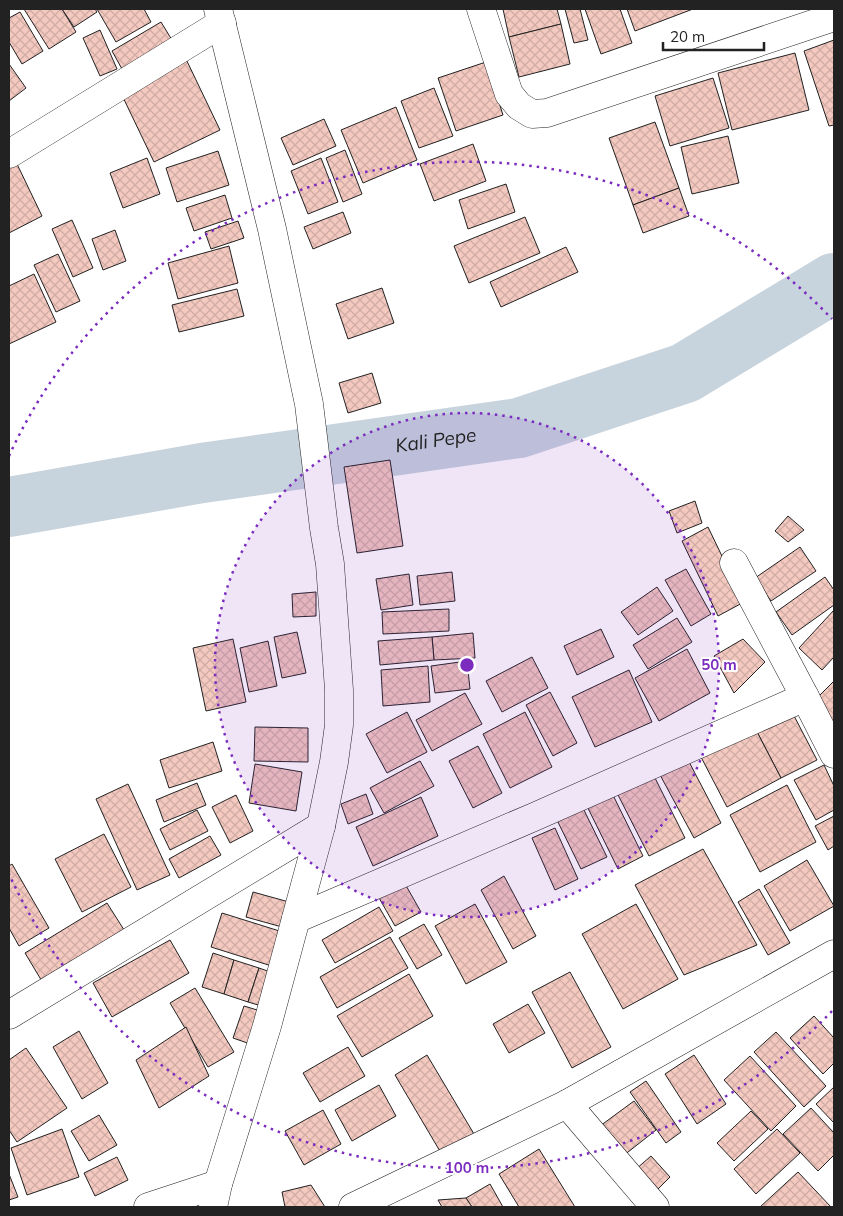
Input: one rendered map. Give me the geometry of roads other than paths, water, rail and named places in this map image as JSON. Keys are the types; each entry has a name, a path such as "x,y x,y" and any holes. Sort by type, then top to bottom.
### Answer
{"street":[{"path":"481,9 509,94 520,106 532,114 547,113 834,17"},
{"path":"9,154 220,16 272,229 309,404 330,564 339,690 339,725 334,762 321,826 268,1026 216,1196 148,1207"},
{"path":"734,563 834,754"},
{"path":"296,920 805,697"},
{"path":"9,1015 321,826"},
{"path":"353,1207 567,1104 834,954"},
{"path":"567,1104 655,1207"}],"waterway":[{"name":"Kali Pepe","path":"9,507 202,473 519,428 685,373 834,283"}]}
